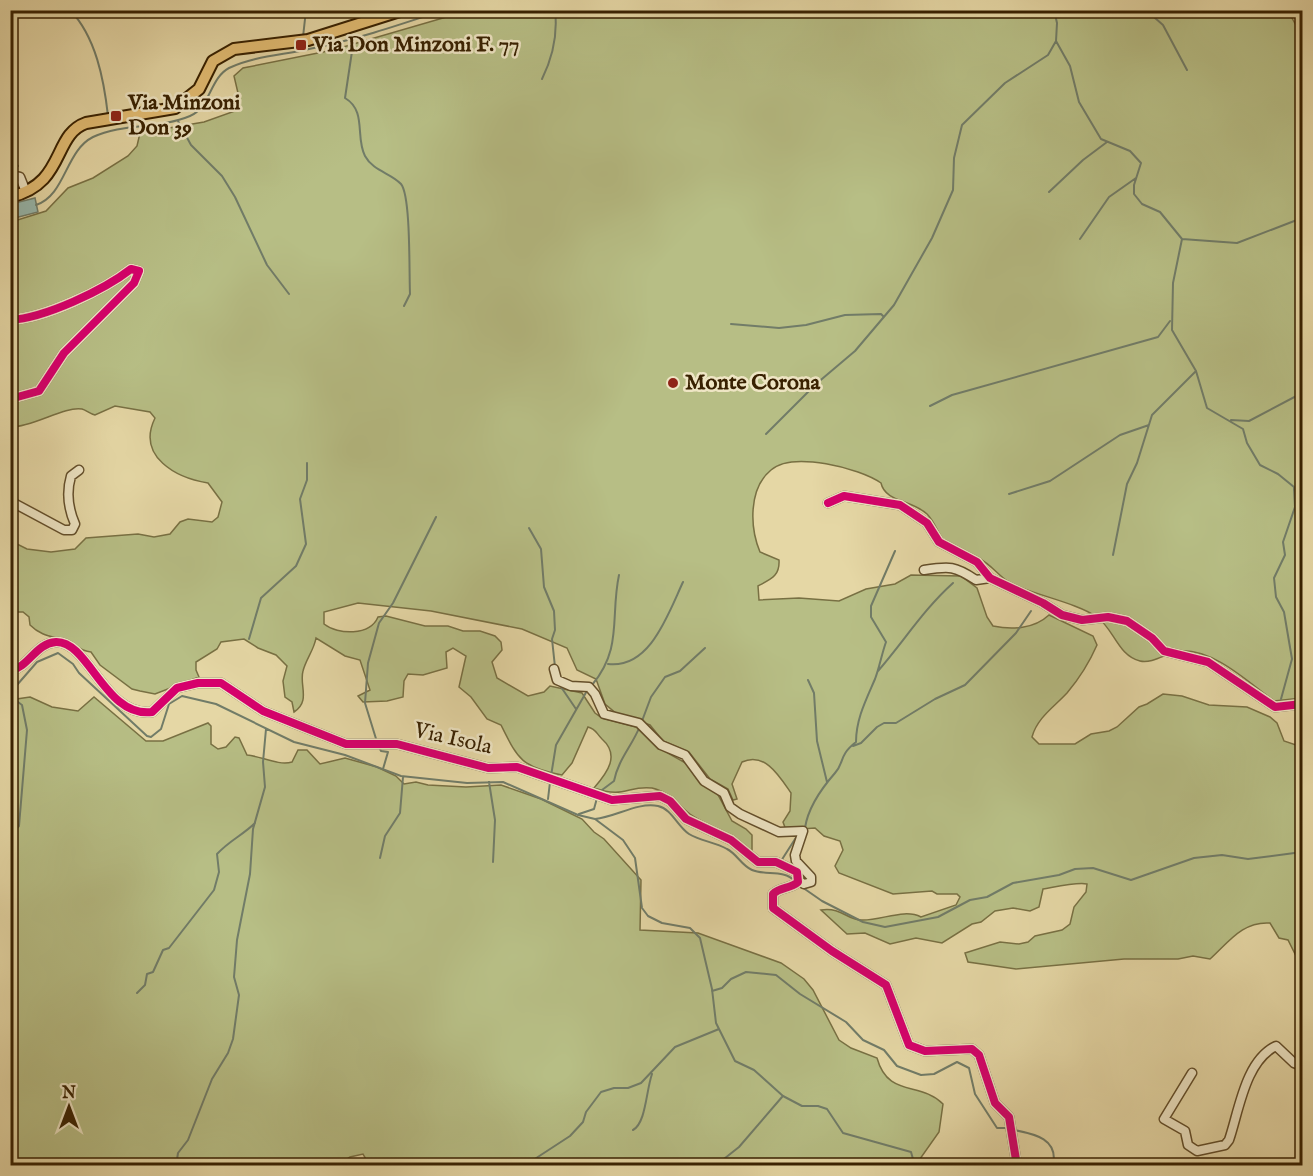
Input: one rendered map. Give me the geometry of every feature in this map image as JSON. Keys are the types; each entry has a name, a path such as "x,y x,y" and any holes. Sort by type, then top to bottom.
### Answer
{"main road":[{"path":"10,197 26,192 49,174 66,139 76,128 86,123 175,108 192,97 210,66 228,51 308,40 403,10"}],"street":[{"path":"10,175 20,177 26,192"},
{"path":"10,320 27,318 101,290 131,269 139,271 139,277 64,353 39,391 10,399"},
{"path":"10,501 64,530 72,530 75,524 68,500 68,487 71,476 79,470"},
{"path":"828,502 844,496 900,505 927,523 939,542 977,562 990,579 1043,603 1062,615 1082,620 1108,616 1126,621 1152,638 1164,651 1208,662 1275,707 1302,704"},
{"path":"924,570 949,566 958,568 976,580 990,579"},
{"name":"Via Isola","path":"10,671 19,668 44,646 60,642 73,648 105,687 134,711 152,712 170,692 187,685 222,684 263,711 346,744 397,744 488,768 517,767 612,800 660,796 670,801 686,819 731,840 758,862 776,862 797,872 799,881"},
{"path":"554,669 557,680 571,686 589,687 595,694 604,714 639,723 661,745 685,755 704,781 724,793 730,807 740,814 779,832 804,831 795,855 796,861 811,877 811,882 804,884 799,881 793,887 778,890 773,894 773,908 832,951 886,985 909,1045 925,1051 972,1049 979,1055 995,1103 1009,1117 1017,1166"},
{"path":"1192,1073 1166,1113 1164,1121 1185,1131 1188,1145 1194,1150 1225,1145 1253,1070 1273,1047 1278,1048 1294,1063 1302,1066"}],"green space":[{"path":"467,11 1288,11 1302,36 1302,698 1274,701 1230,668 1205,655 1179,651 1145,662 1133,658 1126,654 1108,628 1097,617 1079,607 1021,588 1008,581 976,557 947,544 930,517 921,509 888,494 881,483 871,477 843,467 794,462 781,464 771,470 758,487 753,521 760,552 779,560 776,573 771,579 758,586 759,600 799,598 839,601 866,589 895,584 911,575 961,576 977,588 987,617 993,626 1008,628 1030,626 1049,615 1093,636 1097,645 1084,670 1034,730 1032,737 1039,744 1075,744 1091,734 1109,731 1117,727 1139,707 1163,694 1182,696 1209,705 1247,707 1270,717 1277,723 1284,741 1302,747 1302,968 1288,940 1279,938 1270,923 1260,923 1243,929 1210,959 1193,956 1178,959 1124,959 1016,969 968,962 965,953 1000,942 1019,944 1028,942 1035,936 1062,930 1070,924 1074,907 1086,892 1087,884 1043,889 1039,907 1030,911 1013,908 995,911 981,922 972,924 942,943 916,938 890,944 865,933 847,934 821,910 834,910 861,920 900,914 921,917 956,905 960,897 957,894 937,894 932,891 893,894 839,873 835,866 843,850 840,841 824,836 815,828 786,830 783,822 790,811 791,793 771,767 758,760 742,762 732,784 737,799 733,800 728,789 710,779 689,752 663,741 650,725 617,714 605,704 596,679 577,670 567,648 522,629 431,611 358,603 324,612 324,624 345,632 368,628 378,617 386,616 425,626 448,626 495,636 501,642 502,650 492,662 497,678 528,696 544,692 550,686 582,693 595,713 602,718 644,729 657,747 689,765 717,793 732,821 752,835 752,850 748,850 734,839 697,819 668,795 658,790 637,788 613,792 594,788 604,776 611,757 607,745 591,728 588,727 572,763 562,775 529,765 517,754 501,725 487,719 471,697 459,687 466,656 453,648 446,652 447,668 423,675 408,674 404,681 403,697 387,701 363,702 358,696 370,690 360,660 345,656 316,638 303,671 302,703 294,712 292,702 285,697 283,681 287,666 276,655 244,639 221,642 217,649 196,662 199,677 155,694 132,689 100,665 91,652 38,631 30,625 29,617 23,612 11,612 11,541 27,549 51,552 75,549 86,538 138,534 154,537 170,534 180,522 188,519 212,522 218,517 222,502 208,483 173,471 155,454 151,444 151,432 155,418 150,412 115,406 95,415 82,409 75,409 29,424 11,427 11,222 46,211 68,188 93,178 128,156 137,146 140,133 204,122 235,111 238,93 234,76 243,68 333,50"},
{"path":"30,697 52,707 78,711 94,697 146,741 163,741 208,723 211,726 211,744 218,749 226,747 235,737 239,738 247,755 275,762 292,762 298,750 307,750 320,764 345,758 377,767 396,776 404,784 416,782 466,787 501,785 541,799 582,819 604,839 641,880 640,930 698,933 781,963 804,979 813,990 839,1040 851,1048 877,1058 882,1071 897,1084 925,1093 943,1104 939,1132 915,1166 370,1166 363,1154 350,1157 337,1166 11,1165 10,700"}],"water":[{"path":"35,198 38,212 11,219 11,204"}],"waterway":[{"path":"70,10 79,21 92,46 101,74 108,116"},
{"path":"303,37 306,10"},
{"path":"36,205 46,200 54,192 76,152 93,137 116,130 166,123 190,116 202,107 218,79 229,68 258,58 299,51 377,32 444,10"},
{"path":"542,79 554,46 555,10"},
{"path":"766,434 816,384 855,351 894,305 932,238 953,190 954,158 962,125 1005,83 1048,55 1056,41 1057,23 1054,10"},
{"path":"1146,10 1163,25 1187,70"},
{"path":"354,38 345,98 356,110 362,149 368,161 401,184 404,191 409,236 410,294 404,306"},
{"path":"1056,41 1070,66 1079,102 1101,139 1130,151 1141,163 1134,185 1134,194 1142,204 1160,212 1182,239 1237,243 1302,218"},
{"path":"178,121 191,145 222,176 235,197 267,265 289,294"},
{"path":"1049,192 1083,160 1107,142"},
{"path":"10,158 18,166"},
{"path":"1080,239 1109,197 1136,178"},
{"path":"1182,239 1173,283 1172,330 1196,371 1207,408 1243,429 1247,443 1260,465 1278,474 1294,487 1295,507 1283,542 1285,555 1274,578 1276,597 1284,612 1292,659 1281,699"},
{"path":"731,324 779,328 806,325 845,315 881,314 884,317"},
{"path":"930,406 952,395 1158,337 1170,321"},
{"path":"1113,555 1127,484 1137,463 1152,415 1196,371"},
{"path":"1231,420 1249,421 1302,393"},
{"path":"1009,494 1050,481 1120,435 1149,425"},
{"path":"249,639 261,598 296,566 306,544 300,499 307,480 307,463"},
{"path":"1294,490 1302,498"},
{"path":"377,742 365,703 368,663 379,623 393,603 436,517"},
{"path":"529,528 541,549 544,587 554,611 555,630 552,639 555,667"},
{"path":"805,828 816,799 838,769 844,755 856,742 860,717 886,642 871,617 871,606 895,551"},
{"path":"592,685 602,671 612,645 619,575"},
{"path":"608,664 623,663 635,658 646,649 664,623 683,582"},
{"path":"878,671 923,614 953,583"},
{"path":"853,746 861,743 884,723 896,723 935,699 965,685 1016,633 1031,611"},
{"path":"642,721 651,697 665,677 680,671 705,648"},
{"path":"10,693 37,662 58,653 73,664 79,673 147,736 151,737 161,729 169,704 182,696 216,704 294,742 345,755 401,776 467,783 503,782 578,815 595,819 623,840 635,858 642,908 648,916 662,923 690,928 700,938 712,989 716,1023 735,1061 754,1070 783,1096 802,1106 818,1106 827,1109 843,1133 911,1152 915,1166"},
{"path":"808,680 814,693 817,741 827,782"},
{"path":"559,684 576,709"},
{"path":"551,776 556,745 588,689"},
{"path":"10,696 22,705 27,730 19,826 10,836"},
{"path":"598,793 614,781 619,766 640,726"},
{"path":"176,1166 178,1153 188,1140 212,1079 228,1053 233,1039 239,995 234,977 237,940 250,874 253,829 265,787 263,762 266,729"},
{"path":"379,747 381,751 388,752 383,769"},
{"path":"380,858 385,836 400,813 403,777"},
{"path":"489,782 495,820 493,862"},
{"path":"548,799 550,782"},
{"path":"579,814 594,809 597,798"},
{"path":"595,819 642,806 658,806 671,814 689,834 727,849 752,870 785,875 795,881"},
{"path":"137,993 145,985 147,974 153,972 163,950 169,948 214,890 219,872 217,854 255,823"},
{"path":"781,861 797,836"},
{"path":"799,885 822,901 863,922 885,927 938,917 970,900 987,897 1013,883 1059,875 1075,869 1093,868 1131,880 1194,858 1222,855 1248,859 1302,852"},
{"path":"712,991 722,988 731,979 746,972 776,975 800,994 846,1022 863,1040 884,1050 897,1066 921,1075 934,1074 957,1062 969,1068 975,1094 997,1128 1008,1128"},
{"path":"524,1166 570,1136 583,1122 586,1112 601,1092 614,1088 628,1088 641,1083 675,1047 719,1029"},
{"path":"633,1130 641,1121 652,1074"},
{"path":"715,1166 739,1147 782,1097"},
{"path":"1014,1130 1044,1139 1052,1150 1053,1166"}],"cycle path":[{"path":"10,320 57,309 106,286 131,269 139,271 134,283 64,353 39,391 10,399"},
{"path":"828,503 844,496 900,505 927,523 939,542 977,562 990,578 1043,603 1062,615 1082,620 1108,617 1127,621 1152,638 1164,651 1208,662 1275,707 1302,704"},
{"path":"10,671 17,669 43,646 56,642 68,645 78,653 110,692 122,703 136,711 152,712 177,688 198,683 221,683 263,711 346,744 397,744 488,768 517,767 612,800 660,796 670,801 686,819 731,840 758,862 776,862 797,872 798,882 773,894 773,908 832,951 886,985 909,1045 925,1051 972,1049 979,1055 995,1103 1009,1117 1017,1166"}],"place":[{"name":"Via Don Minzoni F. 77","path":"301,45"},
{"name":"Via Minzoni Don 39","path":"116,116"},
{"name":"Monte Corona","path":"673,383"}]}
